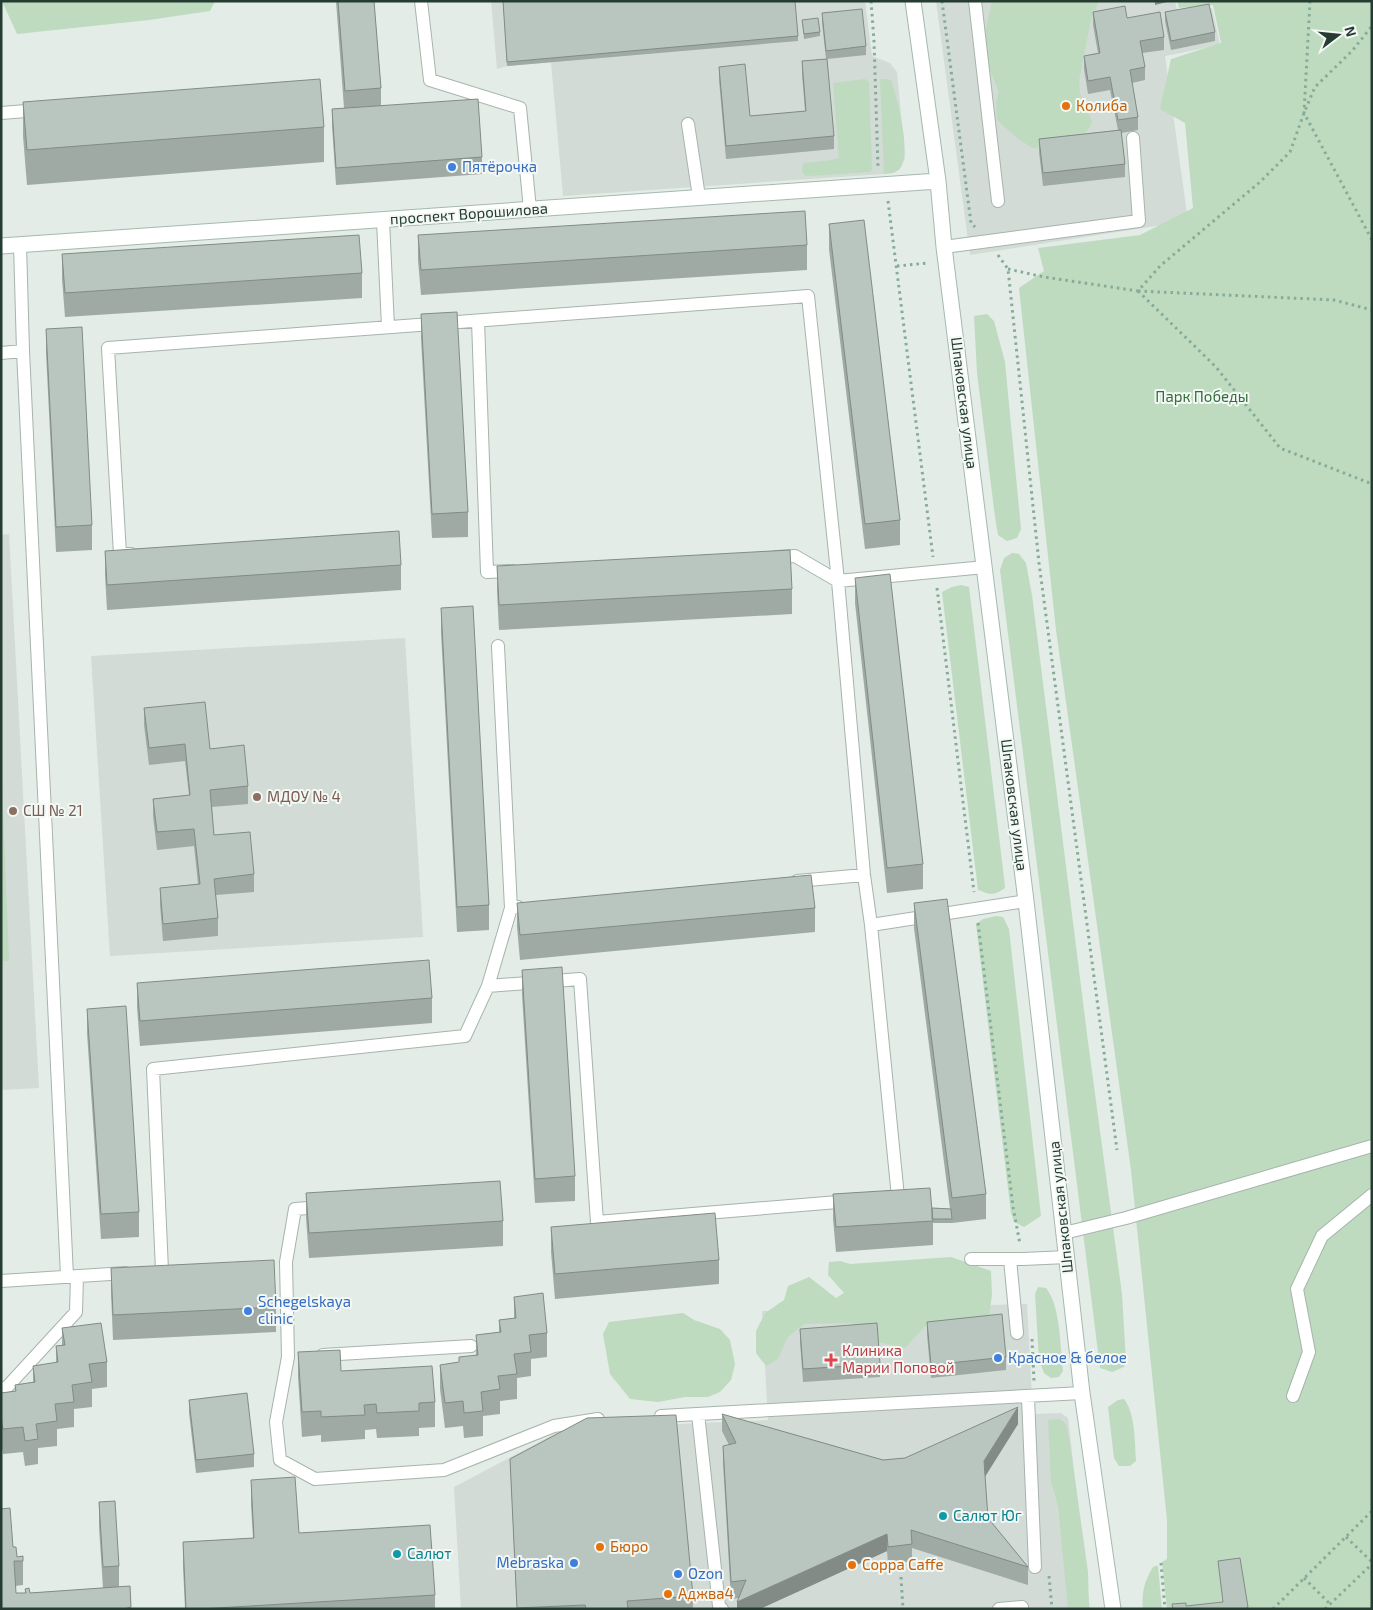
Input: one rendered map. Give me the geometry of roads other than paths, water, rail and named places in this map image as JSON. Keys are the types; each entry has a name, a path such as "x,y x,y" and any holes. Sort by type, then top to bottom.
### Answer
{"main road":[{"name":"Шпаковская улица","path":"913,1 938,181 944,246 1026,901 1082,1393 1113,1609"},
{"name":"проспект Ворошилова","path":"1,246 938,181"}],"lane":[{"path":"420,1 430,80 520,108 530,209"},
{"path":"976,1 998,201"},
{"path":"1,113 51,109"},
{"path":"688,124 699,197"},
{"path":"944,246 1139,221 1133,138"},
{"path":"383,220 388,328"},
{"path":"1,1390 8,1386 76,1312 72,1276 23,351 20,244"},
{"path":"139,553 120,554 108,348 808,296 838,581 864,875 871,925 898,1196 879,1198"},
{"path":"478,321 488,572 527,570"},
{"path":"1,353 23,351"},
{"path":"766,558 795,556 838,581 985,567"},
{"path":"1,1281 157,1271 153,1069 465,1036 488,986 511,908 498,646"},
{"path":"786,882 864,875"},
{"path":"871,925 1026,901"},
{"path":"511,908 531,906"},
{"path":"488,986 580,979 597,1222 859,1200"},
{"path":"1064,1233 1134,1215 1372,1146"},
{"path":"1293,1396 1309,1352 1297,1289 1322,1236 1372,1195"},
{"path":"335,1206 295,1209 281,1263 298,1357 276,1422 280,1460 315,1479 444,1470 554,1426 592,1424 611,1418"},
{"path":"971,1259 1067,1257"},
{"path":"1016,1259 1016,1333"},
{"path":"298,1357 471,1346"},
{"path":"649,1416 1082,1393"},
{"path":"1031,1397 1034,1567"},
{"path":"698,1414 719,1606 722,1609"},
{"path":"999,1609 1022,1607"}],"place":[{"name":"Колиба","path":"1066,106"},
{"name":"Пятёрочка","path":"452,167"},
{"name":"МДОУ № 4","path":"257,797"},
{"name":"СШ № 21","path":"13,811"},
{"name":"Schegelskaya clinic","path":"248,1311"},
{"name":"Красное & белое","path":"998,1358"},
{"name":"Клиника Марии Поповой","path":"831,1360"},
{"name":"Салют Юг","path":"943,1516"},
{"name":"Бюро","path":"600,1547"},
{"name":"Салют","path":"397,1554"},
{"name":"Mebraska","path":"574,1563"},
{"name":"Coppa Caffe","path":"852,1565"},
{"name":"Ozon","path":"678,1574"},
{"name":"Аджва4","path":"668,1594"}],"park label":[{"name":"Парк Победы","path":"1202,397"}]}
